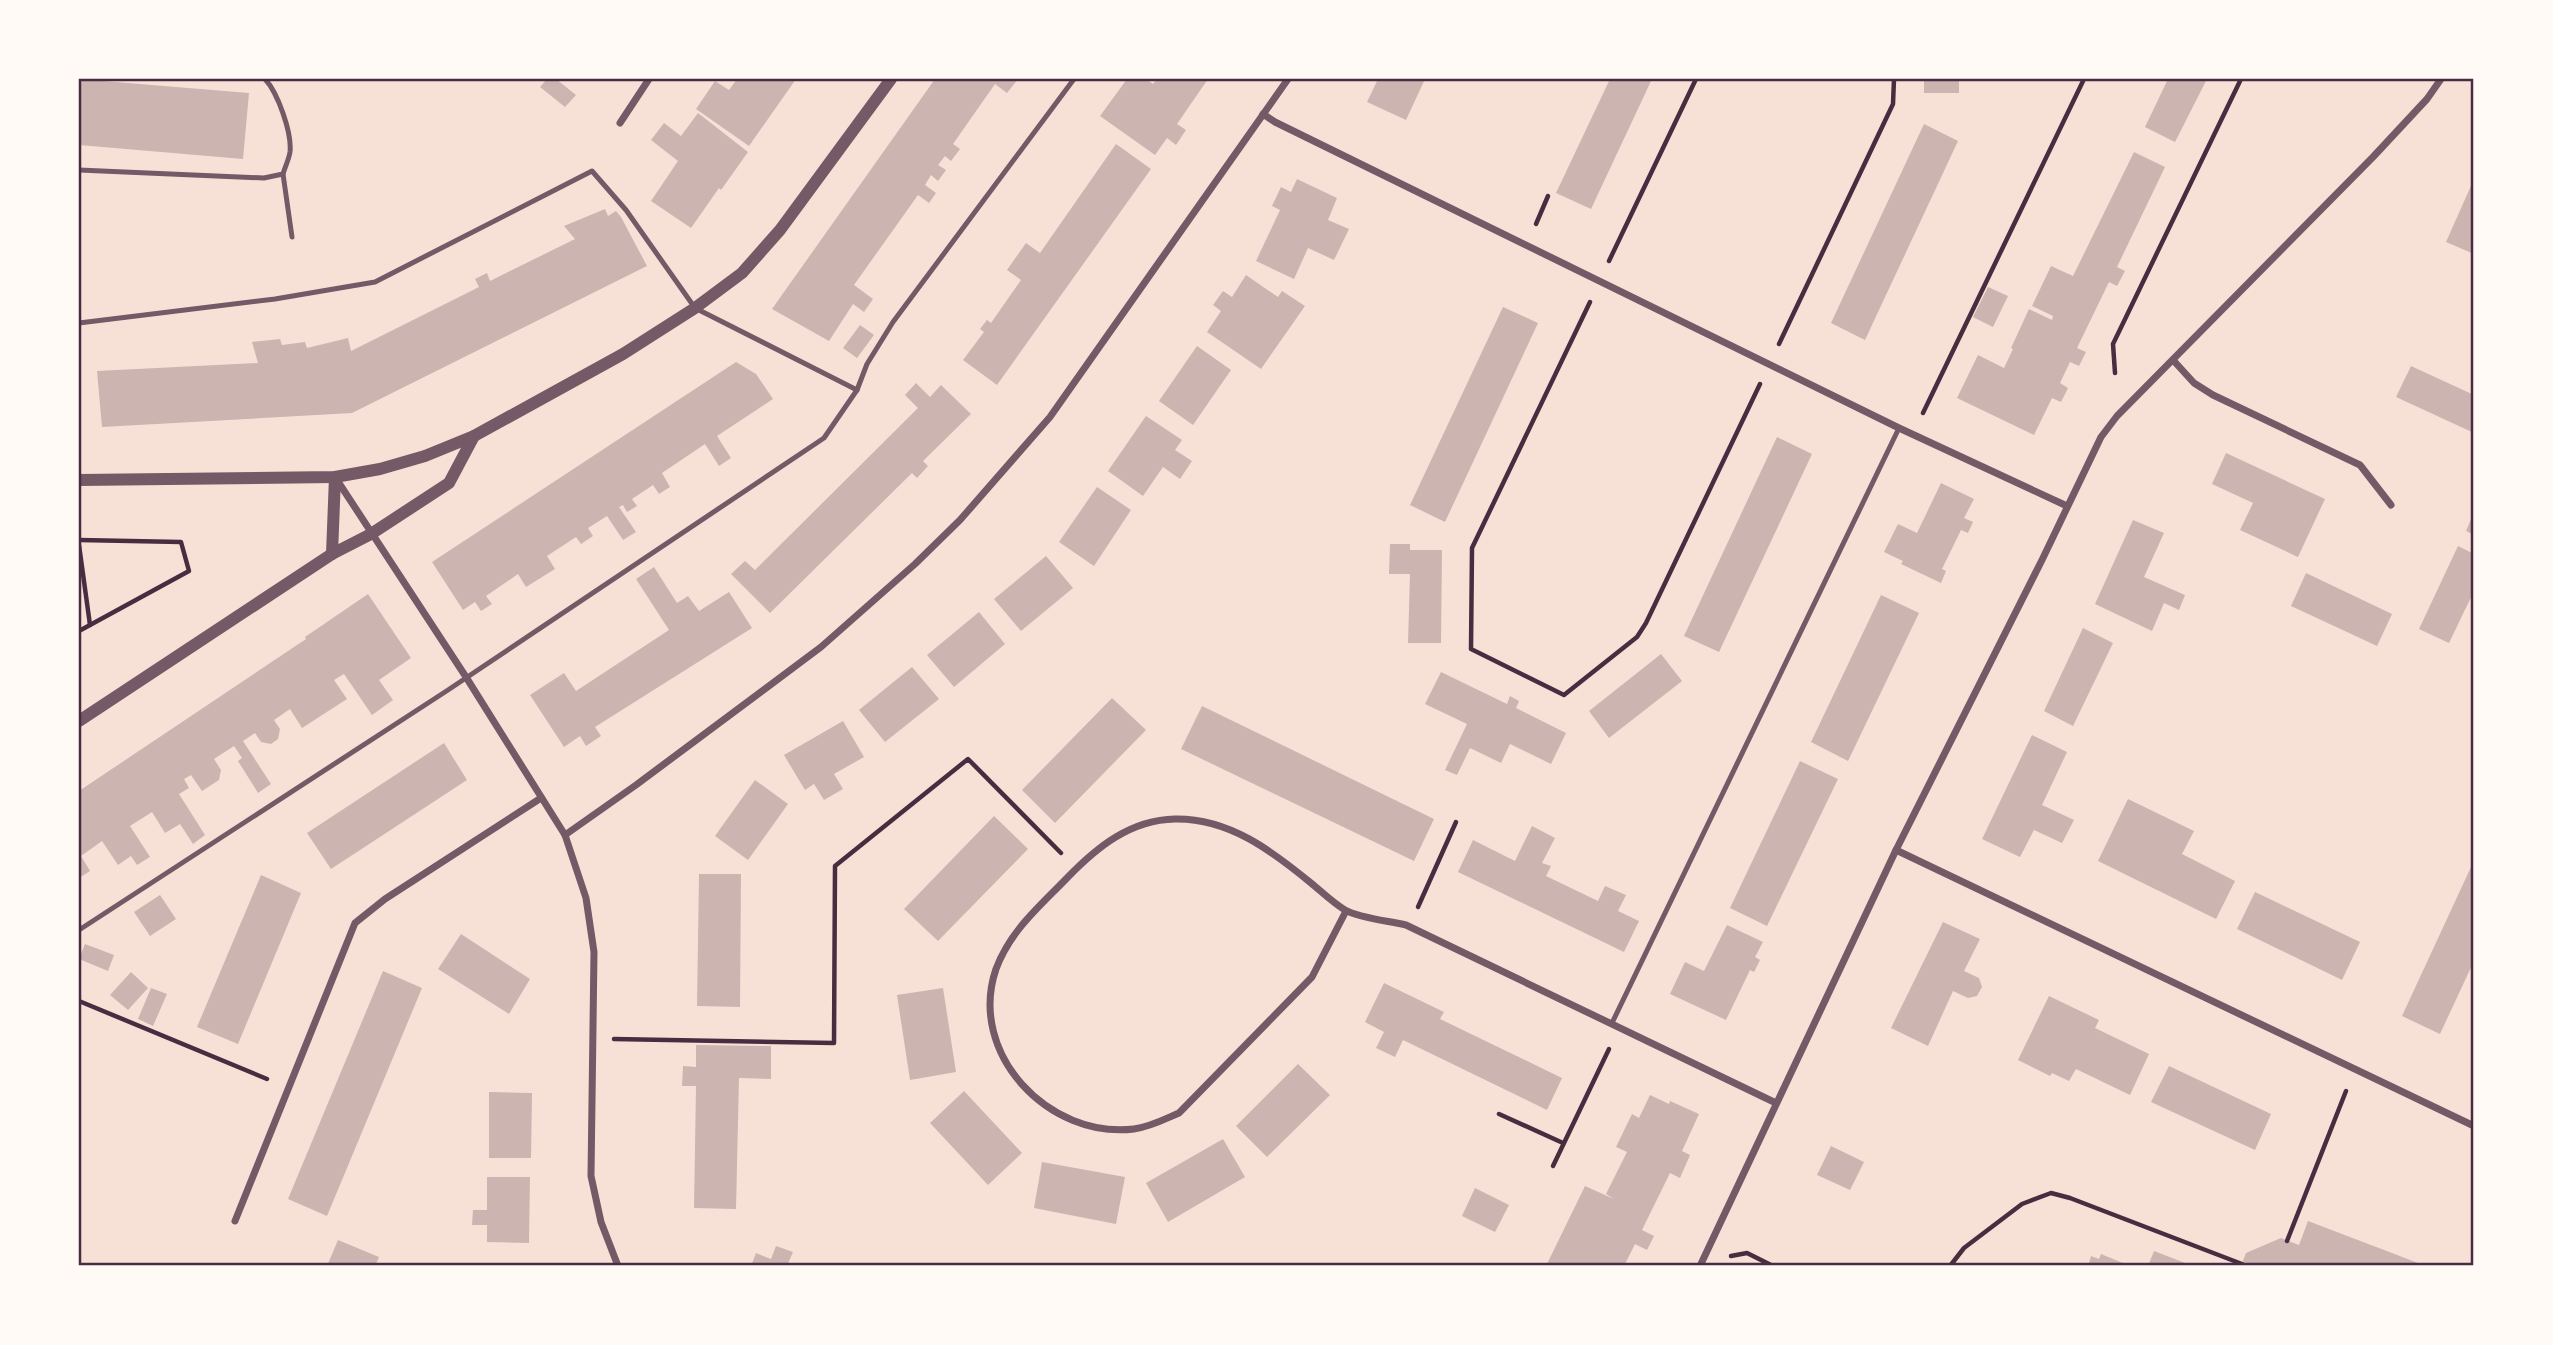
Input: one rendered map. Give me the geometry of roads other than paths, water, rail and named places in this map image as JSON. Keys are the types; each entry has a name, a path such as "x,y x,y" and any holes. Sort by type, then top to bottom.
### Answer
{"street":[{"path":"620,123 649,79"},
{"path":"79,480 335,477 380,469 425,456 474,436 623,354 695,308 742,273 780,230 891,79"},
{"path":"565,835 821,647 915,564 960,520 1050,417 1288,79"},
{"path":"1700,1266 1896,850 2101,437 2117,416 2373,158 2427,99 2441,79"},
{"path":"1263,114 1284,127 1899,428 2067,506"},
{"path":"2173,360 2194,383 2213,395 2360,465 2391,505"},
{"path":"79,721 332,554 371,534 449,483 474,436"},
{"path":"335,477 466,677 565,835 586,898 594,952 591,1176 601,1222 618,1266"},
{"path":"332,554 335,477"},
{"path":"235,1221 355,923 385,899 541,798"},
{"path":"1346,911 1311,977 1179,1113 1135,1129 1105,1128 1070,1120 1045,1107 1020,1085 1005,1060 995,1035 990,1009 995,971 1012,935 1076,869 1104,842 1135,827 1174,819 1207,821 1242,834 1285,862 1346,911 1406,925 1776,1103"},
{"path":"1896,850 2474,1126"}],"lane":[{"path":"265,79 288,127 290,152 283,174 292,237"},
{"path":"79,930 466,677 824,438 857,390 867,365 893,321 1073,79"},
{"path":"79,170 264,178 283,174"},
{"path":"79,323 275,299 375,282 592,171 626,210 695,308 857,390"},
{"path":"1612,1023 1899,428"}]}
